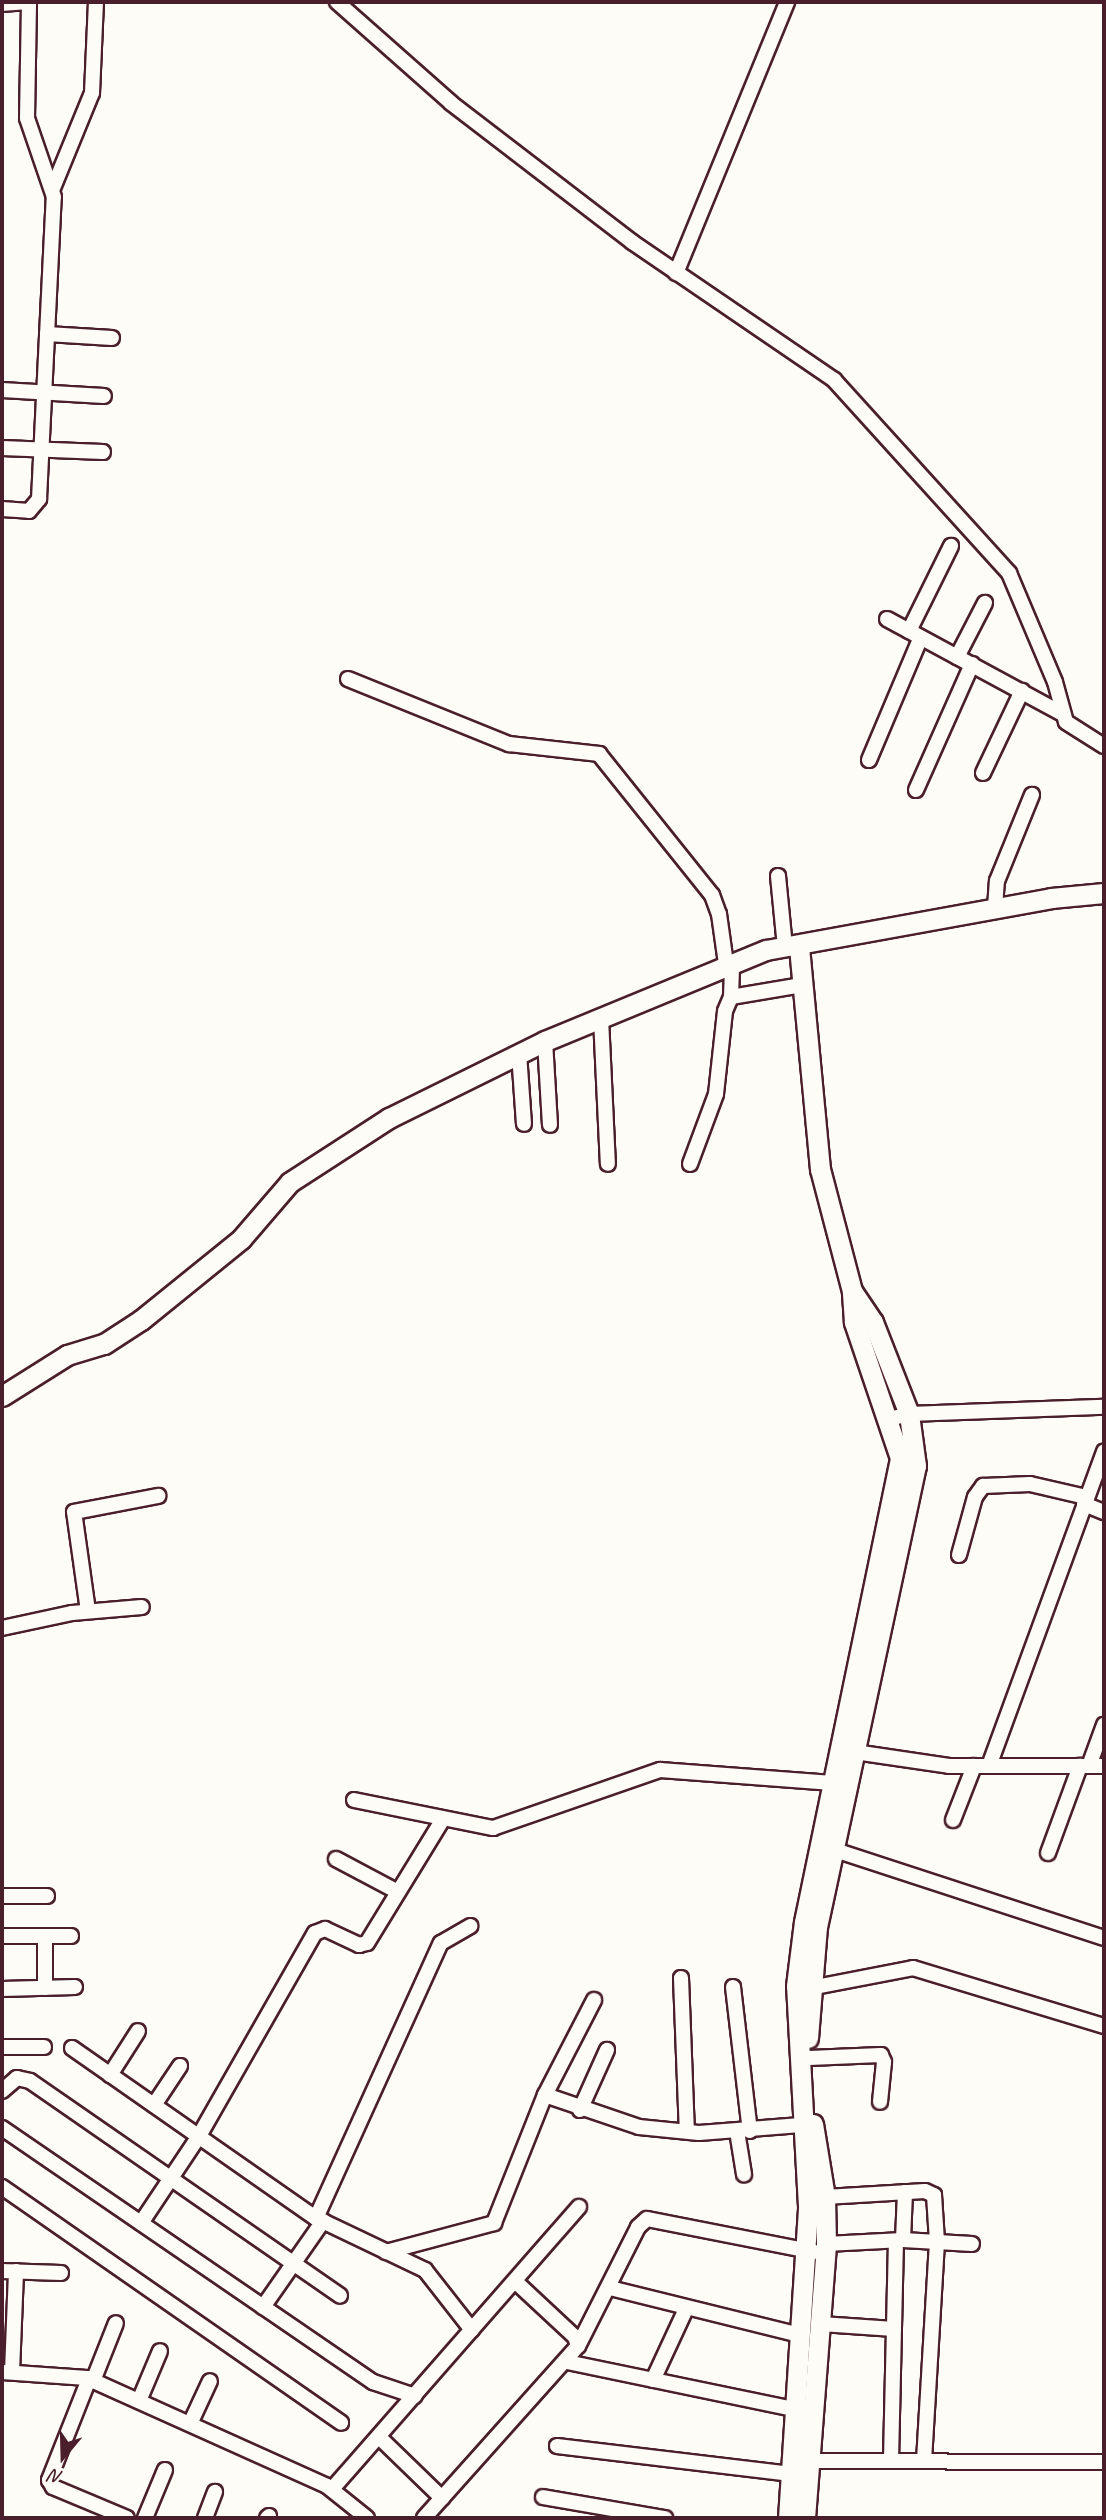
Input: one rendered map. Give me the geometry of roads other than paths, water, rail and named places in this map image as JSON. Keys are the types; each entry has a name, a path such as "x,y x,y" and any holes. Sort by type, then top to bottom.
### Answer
{"street":[{"path":"2,4 29,2 27,118 53,188"},
{"path":"2,509 36,508 42,449 53,188 92,93 96,2"},
{"path":"337,2 450,103 676,273 834,380 1009,573 1066,722 1104,746"},
{"path":"676,273 787,2"},
{"path":"47,334 111,338"},
{"path":"2,390 104,396"},
{"path":"2,448 103,452"},
{"path":"869,760 914,635 951,546"},
{"path":"957,657 985,603"},
{"path":"887,619 1063,714"},
{"path":"916,790 972,664"},
{"path":"348,679 509,744 599,754 712,895 719,914 729,963 731,997 725,1011 716,1094 690,1164"},
{"path":"983,773 1022,691"},
{"path":"995,908 997,881 1032,795"},
{"path":"778,876 802,985 820,1169 852,1291 854,1322 900,1451 848,1751 835,1850 804,1989 809,2058 804,2117 825,2197 826,2249 821,2323 788,2518"},
{"path":"2,1396 67,1355 103,1344 141,1320 242,1240 290,1182 389,1118 545,1041 729,963 792,947 995,908 1104,893"},
{"path":"731,997 802,985"},
{"path":"601,1018 608,1164"},
{"path":"545,1041 550,1125"},
{"path":"519,1054 524,1124"},
{"path":"805,2518 797,2466 794,2409 808,2197 804,2117 802,1931 833,1783 848,1751 915,1483 909,1414 873,1322 852,1291"},
{"path":"889,1419 909,1414 1104,1407"},
{"path":"989,1766 1104,1451"},
{"path":"959,1555 975,1497 983,1486 1030,1483 1085,1501 1104,1512"},
{"path":"88,1611 74,1512 158,1496"},
{"path":"2,1628 88,1611 142,1607"},
{"path":"1048,1853 1104,1725"},
{"path":"848,1751 974,1766 1104,1766"},
{"path":"953,1820 974,1766"},
{"path":"355,1800 443,1819 503,1827 660,1770 833,1783"},
{"path":"141,2223 199,2136 315,1933 325,1929 364,1945 443,1819"},
{"path":"835,1850 1104,1938"},
{"path":"336,1859 398,1892"},
{"path":"2,1896 47,1896"},
{"path":"263,2307 320,2220 441,1943 470,1926"},
{"path":"2,1936 71,1936"},
{"path":"44,1936 44,1988"},
{"path":"804,1989 913,1968 1104,2026"},
{"path":"681,1978 687,2132"},
{"path":"2,1989 75,1987"},
{"path":"733,1987 744,2174"},
{"path":"386,2252 494,2223 545,2095 594,2000"},
{"path":"110,2075 138,2031"},
{"path":"2,2047 44,2047"},
{"path":"72,2048 320,2220 429,2274 472,2330"},
{"path":"580,2110 607,2050"},
{"path":"809,2058 881,2055 884,2062 880,2102"},
{"path":"154,2105 180,2066"},
{"path":"2,2091 17,2078 30,2081 340,2296"},
{"path":"545,2095 580,2110 639,2127 687,2132 743,2131 804,2117"},
{"path":"2,2128 373,2382 415,2396"},
{"path":"2,2187 341,2423"},
{"path":"825,2197 905,2192 934,2196 937,2242 924,2460"},
{"path":"891,2460 894,2329 905,2192"},
{"path":"332,2489 579,2207"},
{"path":"424,2518 567,2362 610,2288 638,2227 646,2219 805,2249 900,2240 972,2244"},
{"path":"61,2273 9,2271 7,2372 91,2380 332,2489 357,2515"},
{"path":"515,2281 575,2337 578,2346"},
{"path":"610,2288 800,2335"},
{"path":"653,2380 687,2309"},
{"path":"116,2323 49,2480 52,2487 127,2518"},
{"path":"821,2323 894,2329"},
{"path":"139,2401 160,2351"},
{"path":"567,2362 794,2409"},
{"path":"190,2424 210,2381"},
{"path":"379,2437 442,2498"},
{"path":"557,2446 797,2466 891,2460 1104,2462"},
{"path":"145,2518 165,2470"},
{"path":"205,2518 215,2492"},
{"path":"543,2497 665,2518"}]}
